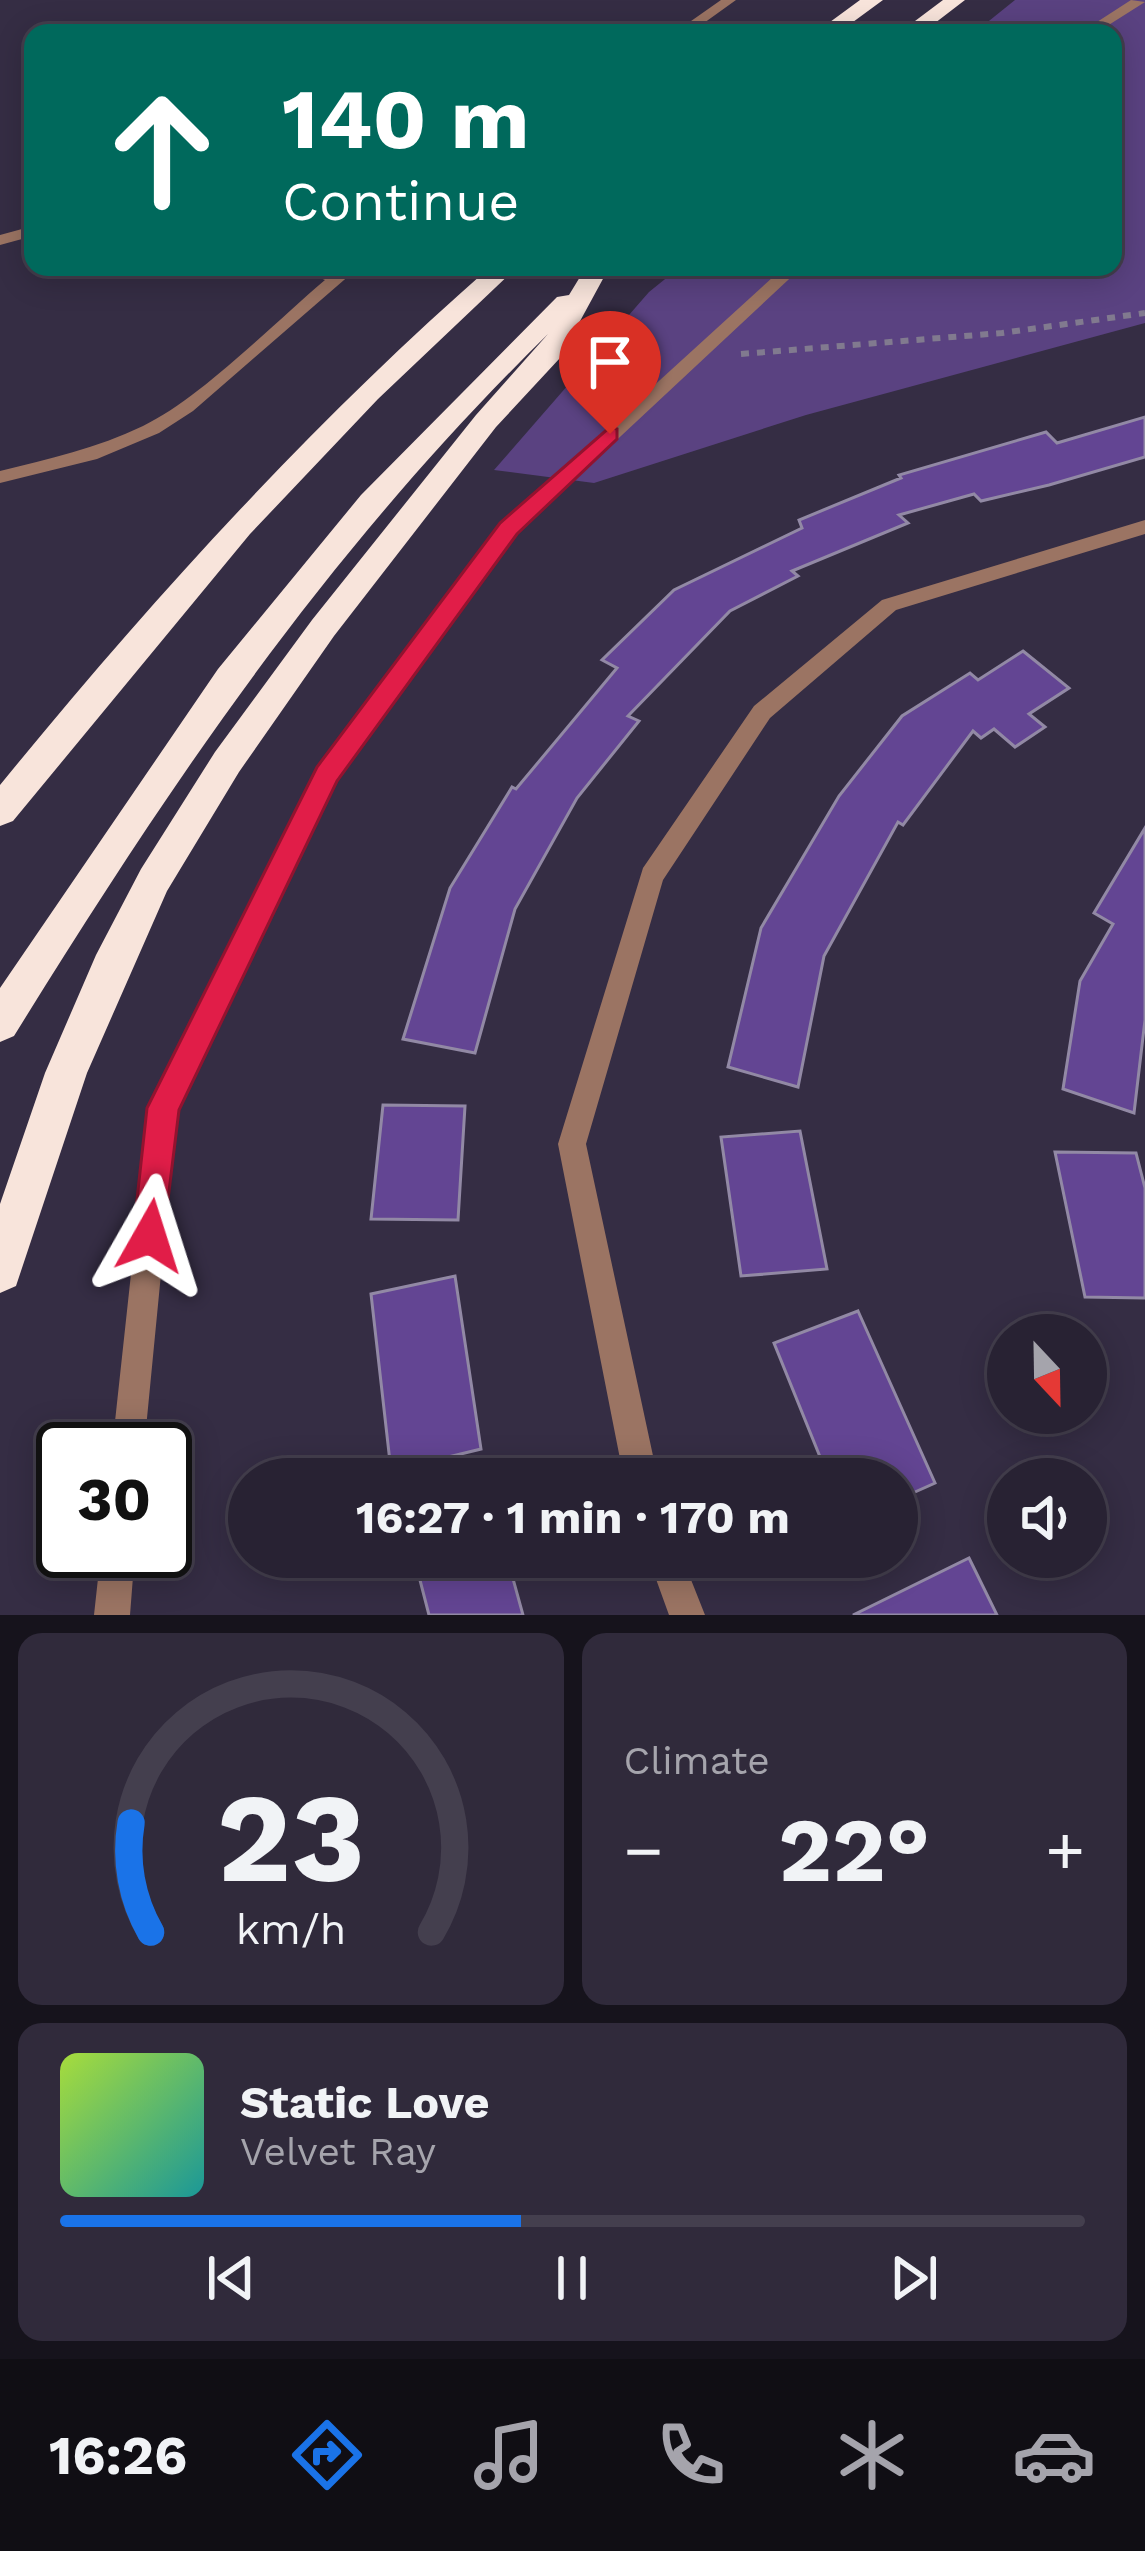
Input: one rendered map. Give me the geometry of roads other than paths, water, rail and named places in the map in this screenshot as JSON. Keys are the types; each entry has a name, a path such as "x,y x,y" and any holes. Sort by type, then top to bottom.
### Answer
{"highway":[{"path":"838,24 873,0"},
{"path":"922,24 955,0"},
{"path":"0,811 116,664 358,400 495,276"},
{"path":"0,1023 88,883 265,631 378,496 502,363 594,276"},
{"path":"0,1270 66,1073 154,880 227,762 323,628 430,488 551,352 596,276"}],"street":[{"path":"694,24 730,0"},
{"path":"1102,24 1141,0"},
{"path":"0,477 90,455 152,428 186,407 340,276"},
{"path":"131,1422 163,1108 326,775 508,529 784,276"},
{"path":"637,1458 572,1144 652,876 762,712 889,605 1145,527"},
{"path":"112,1615 115,1578"},
{"path":"673,1578 687,1615"}]}
